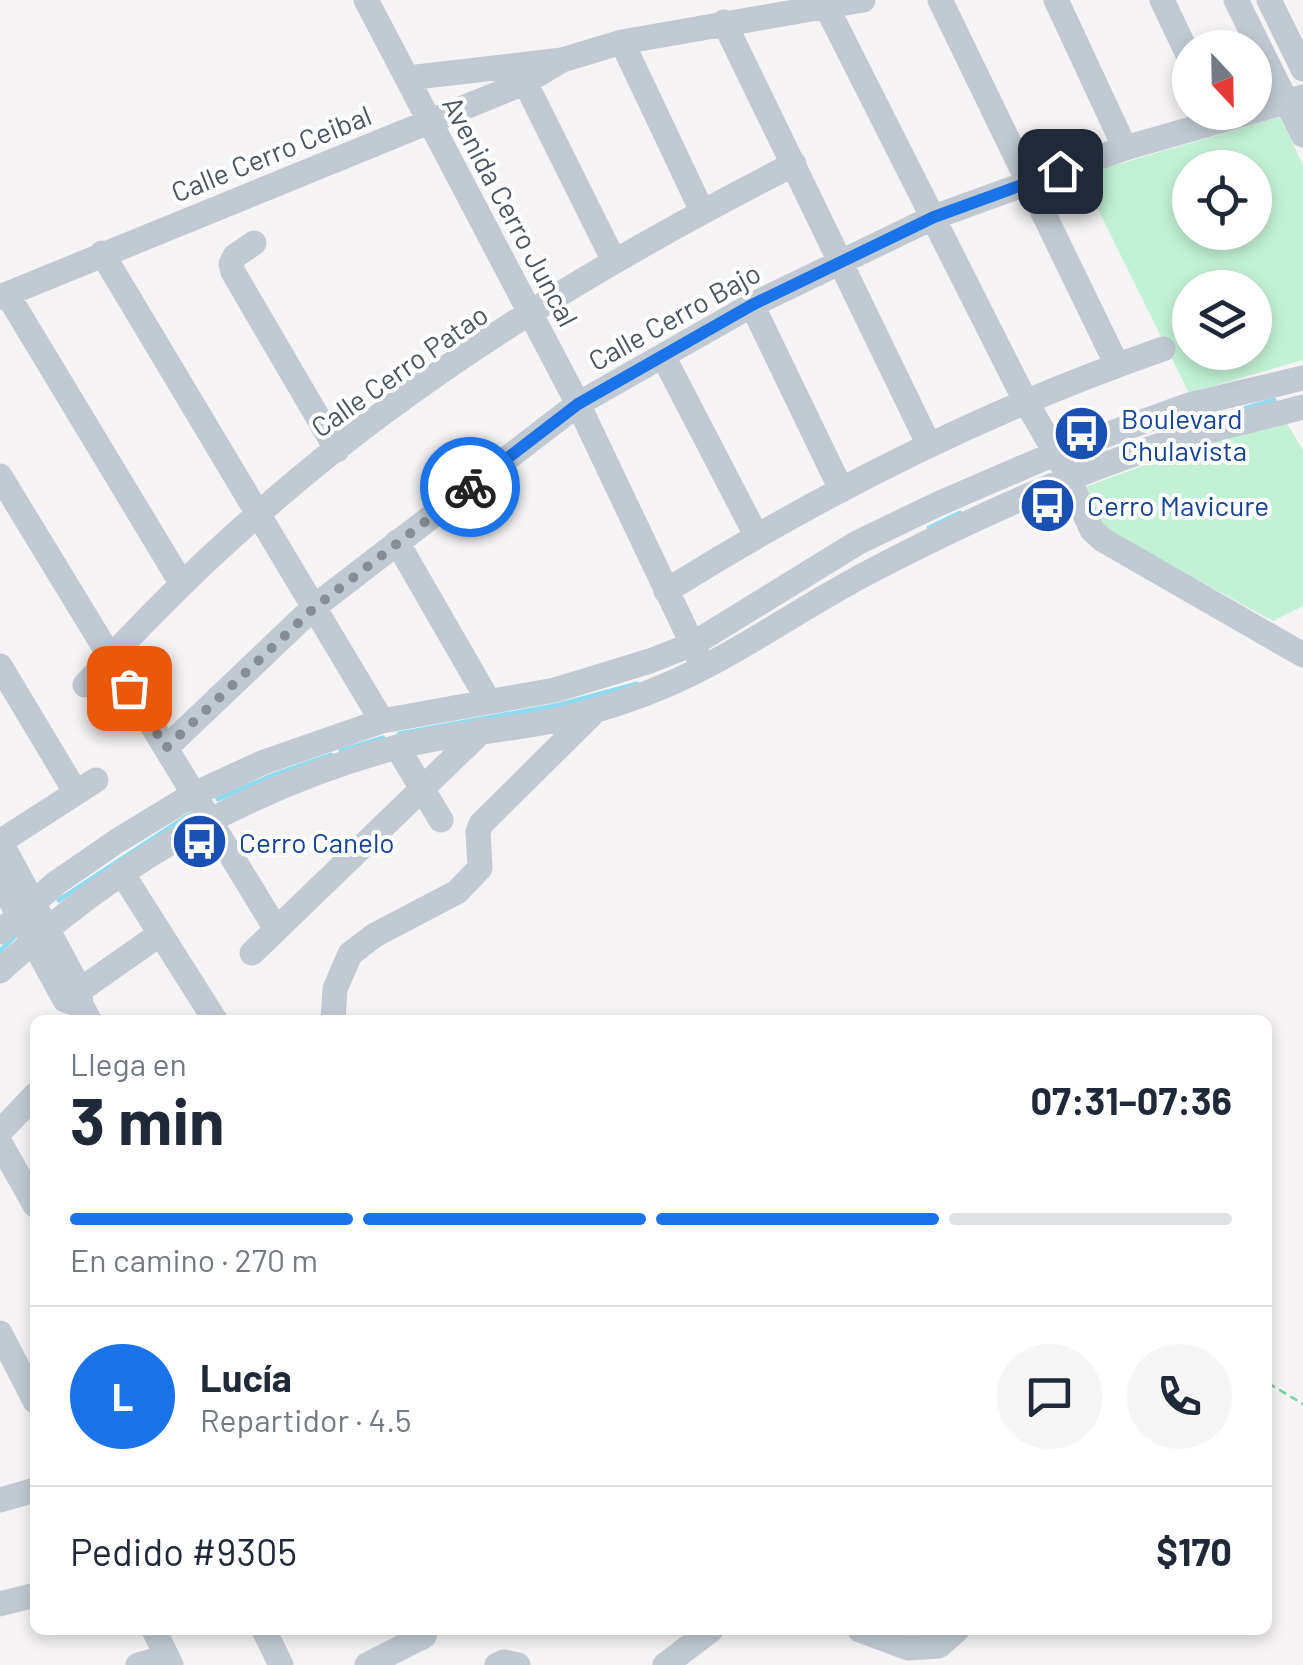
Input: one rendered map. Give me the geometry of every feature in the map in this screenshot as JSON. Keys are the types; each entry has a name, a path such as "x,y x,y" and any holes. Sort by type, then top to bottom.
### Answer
{"street":[{"name":"Avenida Cerro Juncal","path":"366,0 578,404 704,668"},
{"name":"Calle Cerro Ceibal","path":"4,295 430,122 520,74 622,42 824,3 863,0"},
{"path":"940,0 1117,365"},
{"path":"1056,0 1125,148"},
{"path":"1162,0 1176,30"},
{"path":"1236,0 1295,101 1303,135"},
{"path":"1269,0 1303,69"},
{"path":"824,3 1092,530 1303,655"},
{"path":"724,22 928,443"},
{"path":"622,42 702,211"},
{"path":"408,78 520,74 614,260"},
{"name":"Calle Cerro Bajo","path":"166,748 314,608 578,404 752,305 934,217 1180,130"},
{"name":"Calle Cerro Patao","path":"85,685 182,584 258,514 432,377 614,260 794,164"},
{"path":"254,244 235,256 233,272 337,450"},
{"path":"102,253 382,722"},
{"path":"4,295 182,584"},
{"path":"752,305 840,487"},
{"path":"666,591 756,534 928,443 1025,400 1163,349"},
{"path":"663,356 756,534"},
{"path":"0,971 122,873 209,819 277,788 397,747 522,726 659,688 704,668 869,572 948,532 1069,480 1198,434 1299,415 1294,380 1190,405 1056,453 938,504 857,543 692,644 650,661 556,690 382,722 264,762 194,794 117,841 18,916"},
{"path":"0,476 276,929"},
{"path":"398,542 488,700"},
{"path":"0,666 85,786 0,841 18,916"},
{"path":"333,1015 335,989 350,954 376,935 458,892 480,868 478,832 482,824 597,708"},
{"path":"252,952 483,730"},
{"path":"397,747 441,820"},
{"path":"122,873 212,1015"},
{"path":"0,881 18,916 40,936 79,1004 160,934"},
{"path":"0,1132 30,1100"},
{"path":"0,1143 30,1196"},
{"path":"0,1333 30,1391"},
{"path":"0,1500 30,1491"},
{"path":"0,1604 30,1596"},
{"path":"138,1665 169,1661 156,1635"},
{"path":"266,1635 281,1665"},
{"path":"367,1665 419,1635"},
{"path":"664,1665 704,1635"},
{"path":"873,1635 908,1648 939,1646 951,1635"},
{"path":"497,1665 518,1665"}],"path":[{"path":"1272,1386 1303,1404"}],"green space":[{"path":"1280,117 1303,165 1303,360 1272,369 1272,270 1172,270 1172,359 1081,175 1235,130 1272,130 1272,119"},
{"path":"1178,370 1268,370 1189,393"},
{"path":"1286,422 1303,450 1303,606 1273,621 1110,532 1100,523 1082,488 1195,447"}],"waterway":[{"path":"1237,411 1274,400"},
{"path":"929,528 960,513"},
{"path":"399,734 559,705 637,684"},
{"path":"341,751 383,738"},
{"path":"218,799 331,755"},
{"path":"59,900 189,815"},
{"path":"0,951 15,936"}],"way so far":[{"path":"129,688 166,748 314,608 470,487"}],"place":[{"name":"Boulevard Chulavista","path":"1082,434"},
{"name":"Cerro Mavicure","path":"1048,505"},
{"name":"Cerro Canelo","path":"200,842"}],"route":[{"path":"470,487 578,404 752,305 934,217 1060,171"}]}
